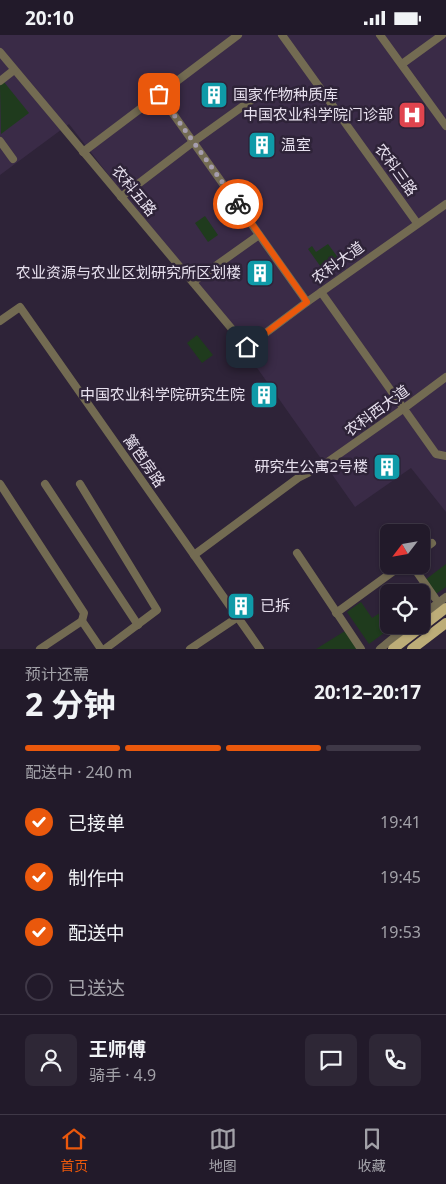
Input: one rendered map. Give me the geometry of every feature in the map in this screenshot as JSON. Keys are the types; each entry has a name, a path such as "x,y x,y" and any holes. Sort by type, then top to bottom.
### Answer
{"main road":[{"path":"393,649 446,608"},
{"path":"412,649 446,623"}],"street":[{"path":"83,152 238,35"},
{"name":"农科三路","path":"282,35 417,223"},
{"path":"380,35 446,126"},
{"path":"402,64 442,35"},
{"name":"农科五路","path":"0,52 247,347"},
{"path":"0,81 14,70"},
{"path":"159,94 307,302"},
{"path":"121,197 257,96"},
{"path":"0,141 14,159"},
{"name":"农科大道","path":"247,347 307,302 446,204"},
{"path":"193,282 259,235"},
{"path":"321,292 436,454 446,456"},
{"name":"篱笆房路","path":"0,321 20,307 260,649"},
{"name":"农科西大道","path":"194,555 298,478 322,466 446,377"},
{"path":"0,484 84,613 82,621 40,649"},
{"path":"45,484 138,625"},
{"path":"80,484 157,610 103,649 82,621"},
{"path":"297,553 360,649"},
{"path":"336,613 390,574"},
{"path":"418,574 435,598"},
{"path":"430,609 446,597"},
{"path":"190,649 238,617"},
{"path":"380,649 398,634"}],"shaded area":[{"path":"0,35 446,35 446,512 411,468 355,507 248,355 69,124 0,175"}],"green space":[{"path":"4,82 29,113 1,134 0,85"},
{"path":"205,216 218,235 208,242 195,223"},
{"path":"328,244 339,259 323,270 308,249 312,246 316,252"},
{"path":"197,335 213,355 202,363 187,343"},
{"path":"446,564 446,587 433,596 430,584 427,584 425,580"},
{"path":"361,602 372,618 380,613 380,634 383,634 369,644 347,612"},
{"path":"345,631 357,649 316,649"}],"way so far":[{"path":"159,94 238,204"}],"place":[{"name":"国家作物种质库","path":"214,95"},
{"name":"中国农业科学院门诊部","path":"412,115"},
{"name":"温室","path":"262,145"},
{"name":"农业资源与农业区划研究所区划楼","path":"260,273"},
{"name":"中国农业科学院研究生院","path":"264,395"},
{"name":"研究生公寓2号楼","path":"387,467"},
{"name":"已拆","path":"241,606"}],"route":[{"path":"238,204 307,302 247,347"}]}
